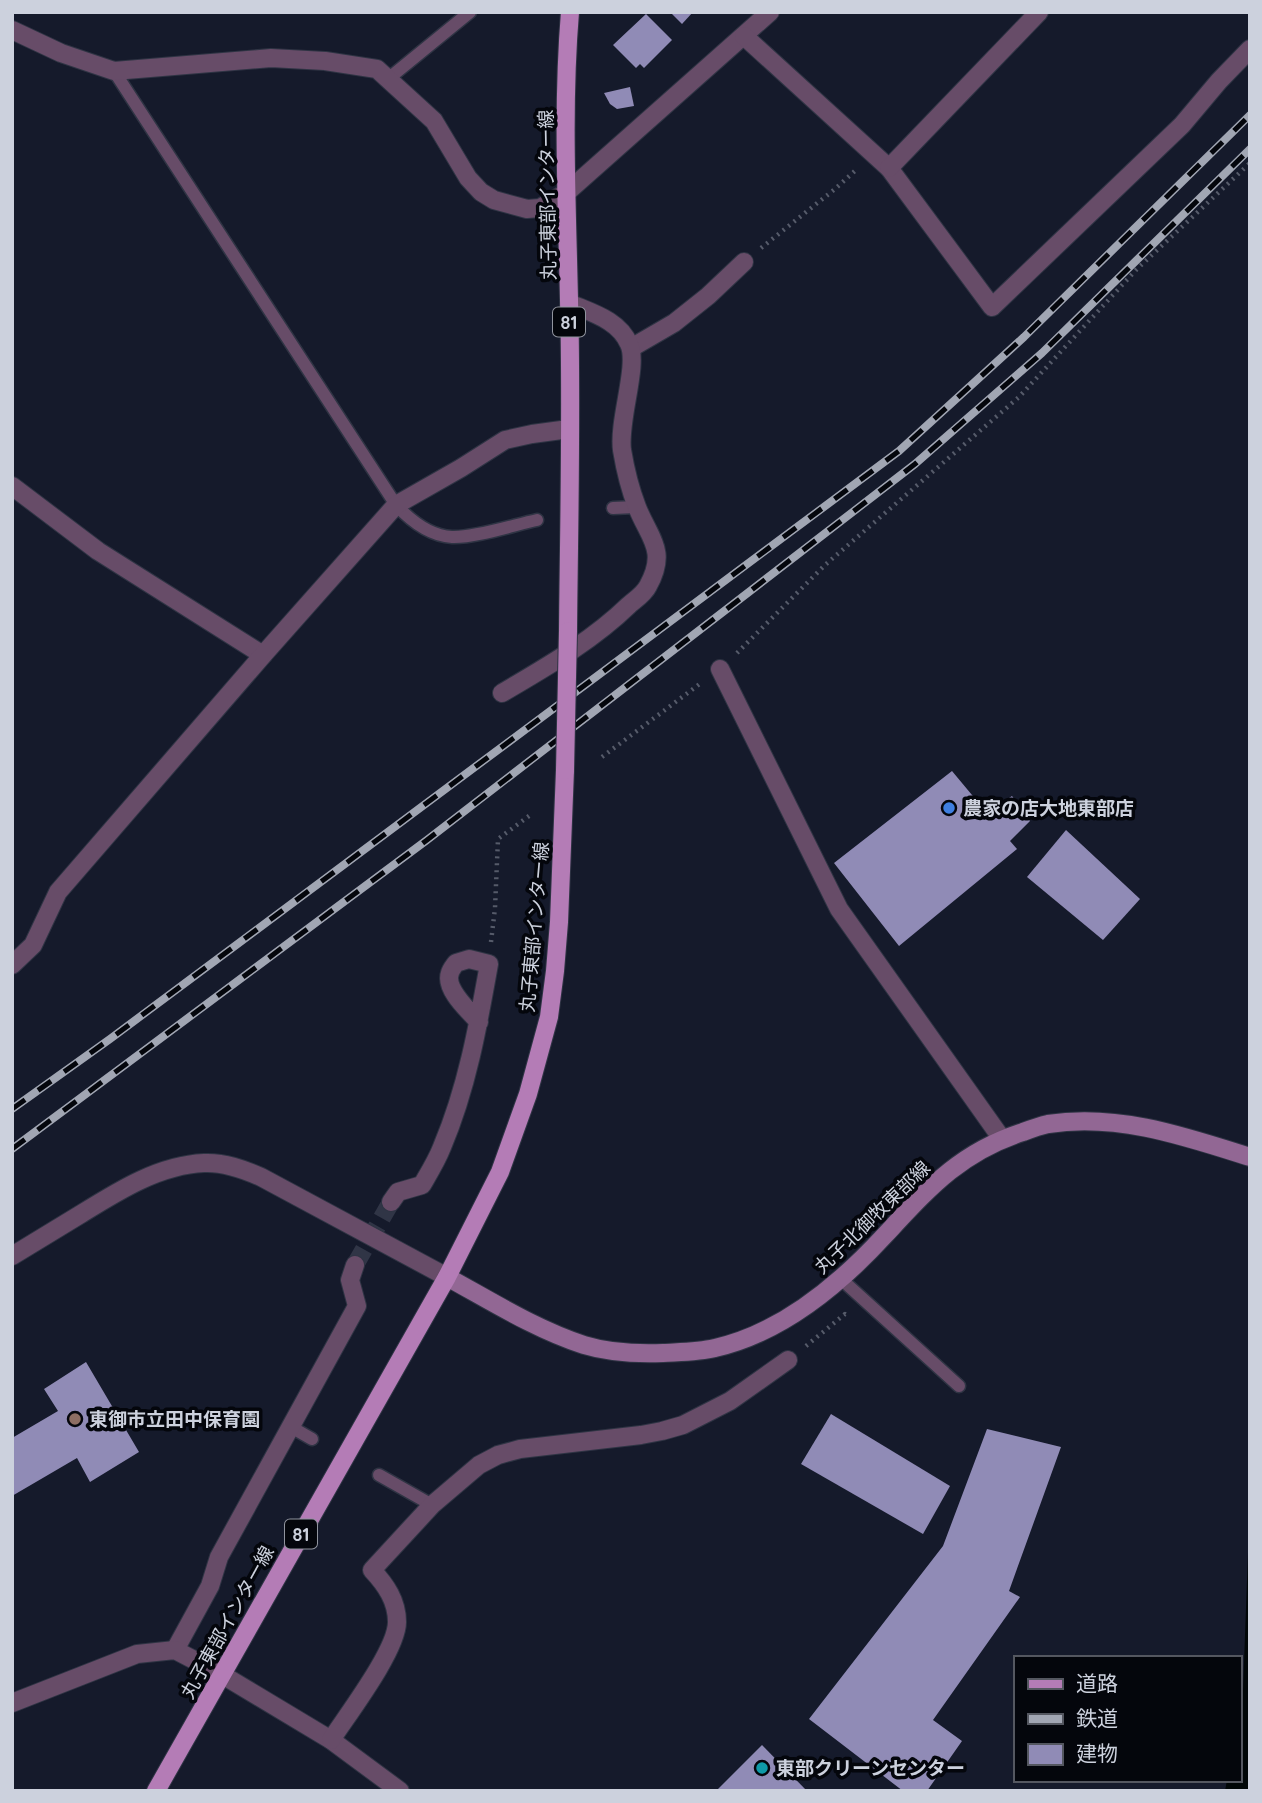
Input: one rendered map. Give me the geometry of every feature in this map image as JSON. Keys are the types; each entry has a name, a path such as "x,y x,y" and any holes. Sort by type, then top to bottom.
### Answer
{"main road":[{"name":"丸子東部インター線","path":"156,1791 447,1277 504,1161 528,1094 549,1017 559,922 568,631 569,303 566,109 570,12"},
{"name":"丸子北御牧東部線","path":"447,1277 537,1326 587,1346 643,1353 715,1349 763,1331 818,1297 841,1279 940,1178 966,1157 1002,1139 1047,1124 1099,1121 1150,1128 1250,1157"}],"street":[{"path":"12,30 61,53 114,71 271,58 325,61 377,69 434,121 468,178 481,192 494,200 527,209 540,208 566,193 769,12"},
{"path":"889,168 1039,12"},
{"path":"744,36 889,168 992,307 1182,125 1250,49"},
{"path":"631,348 674,323 744,262"},
{"path":"502,694 608,625 647,589 655,572 657,551 636,507 624,458 621,432 631,348 619,327 569,303"},
{"path":"12,965 33,945 58,892 396,505 505,440 532,433 569,429"},
{"path":"12,486 98,551 263,655"},
{"path":"720,670 839,909 1002,1139"},
{"path":"391,1202 398,1192 422,1185 441,1150 456,1111 479,1023 489,964 469,959 456,963 450,972 449,981 453,992 479,1023"},
{"path":"12,1256 147,1177 178,1166 204,1163 222,1164 261,1177 447,1277"},
{"path":"174,1650 210,1586 219,1557 357,1306 351,1280 355,1265"},
{"path":"331,1740 374,1676 396,1636 394,1602 385,1585 372,1570 432,1505 479,1465 498,1455 534,1447 641,1435 683,1425 730,1401 788,1360"},
{"path":"12,1703 137,1654 174,1650 222,1674 331,1740 400,1791"}],"lane":[{"path":"388,79 470,12"},
{"path":"114,71 396,505 408,518 432,532 450,537 537,520"},
{"path":"613,508 636,507"},
{"path":"841,1279 959,1386"},
{"path":"292,1427 312,1439"},
{"path":"379,1475 432,1505"}],"path":[{"path":"744,262 835,189 873,154"},
{"path":"602,757 720,670 825,565 1019,397 1136,270 1250,163"},
{"path":"489,964 498,839 533,813"},
{"path":"788,1360 845,1314 868,1329 882,1315"}],"shaded area":[{"path":"1250,1497 1250,1791 1225,1791 1227,1782 1241,1782"}],"building":[{"path":"670,12 693,12 682,24"},
{"path":"646,14 672,40 644,68 640,64 636,68 613,45"},
{"path":"630,87 634,106 617,109 610,104 604,93"},
{"path":"952,771 987,813 1012,796 1030,821 1010,841 1017,849 899,946 834,863"},
{"path":"1066,830 1140,899 1103,940 1027,877"},
{"path":"86,1362 139,1452 90,1482 77,1458 12,1496 12,1438 58,1411 44,1389"},
{"path":"831,1414 950,1486 923,1534 801,1464"},
{"path":"987,1429 1061,1447 1009,1591 1020,1597 933,1720 962,1741 927,1791 903,1791 809,1719 943,1546"},
{"name":"東部クリーンセンター","path":"762,1745 807,1791 716,1791"}],"tunnel":[{"path":"355,1265 391,1202"}],"railway":[{"path":"12,1109 110,1039 899,451 1024,337 1250,115"},
{"path":"12,1149 427,840 915,464 1042,353 1250,149"}],"place":[{"name":"農家の店大地東部店","path":"949,808"},
{"name":"東御市立田中保育園","path":"75,1419"},
{"name":"東部クリーンセンター","path":"762,1768"}]}
